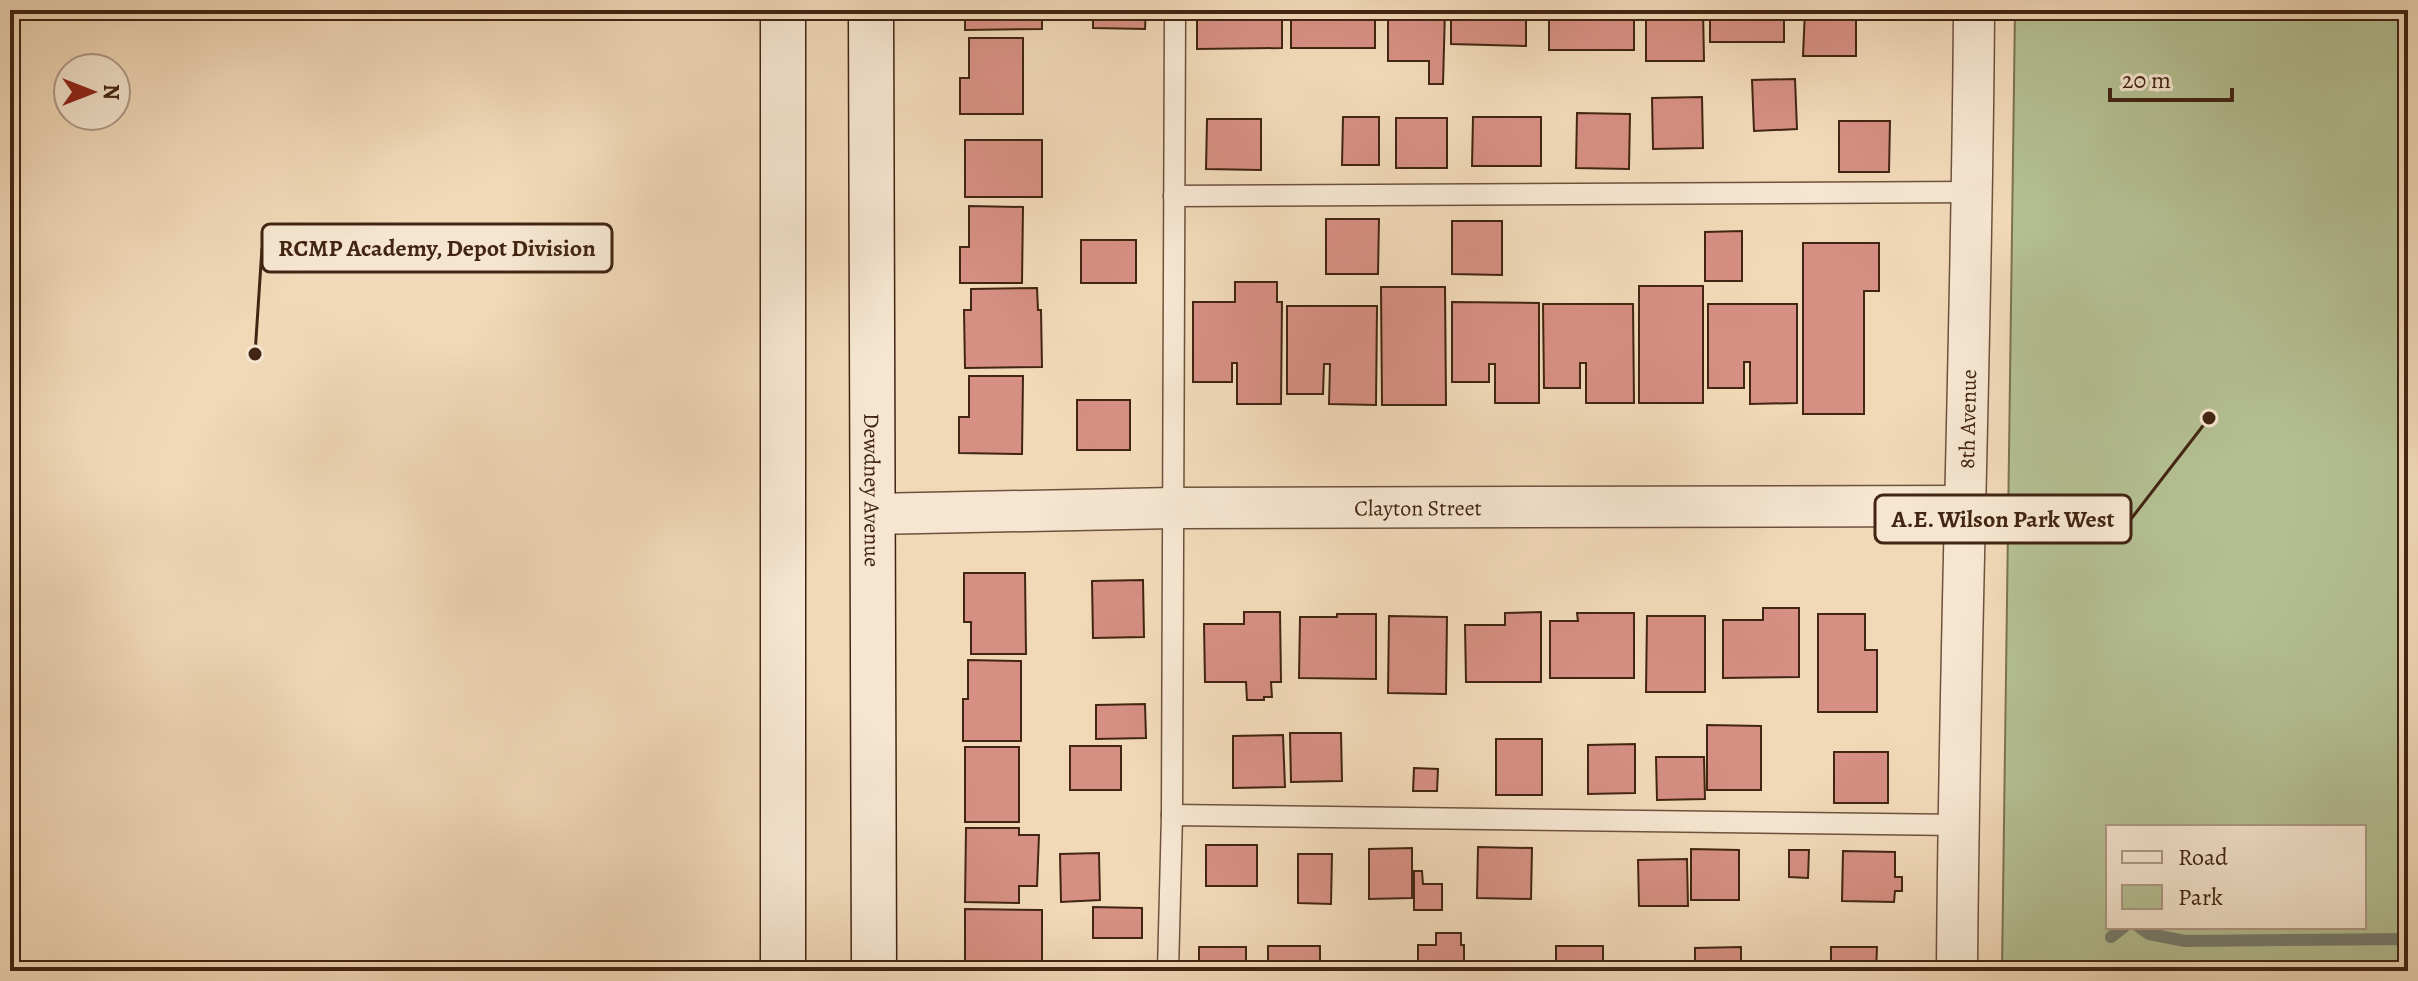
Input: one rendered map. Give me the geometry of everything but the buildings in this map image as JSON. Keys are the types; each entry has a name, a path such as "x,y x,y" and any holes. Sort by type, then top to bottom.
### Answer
{"main road":[{"path":"783,10 783,971"},
{"name":"Dewdney Avenue","path":"871,10 874,971"}],"street":[{"name":"8th Avenue","path":"1957,971 1974,10"},
{"name":"Clayton Street","path":"872,514 1173,508 1965,506"}],"lane":[{"path":"1168,971 1172,815 1175,10"},
{"path":"1174,196 1973,192"},
{"path":"1172,815 1958,825"}],"green space":[{"path":"2015,10 2408,10 2408,971 2002,971"}],"waterway":[{"path":"2111,937 2121,929"},
{"path":"2142,929 2149,934 2185,941 2408,939"}],"place":[{"name":"RCMP Academy, Depot Division","path":"255,354"},
{"name":"A.E. Wilson Park West","path":"2209,418"}]}
